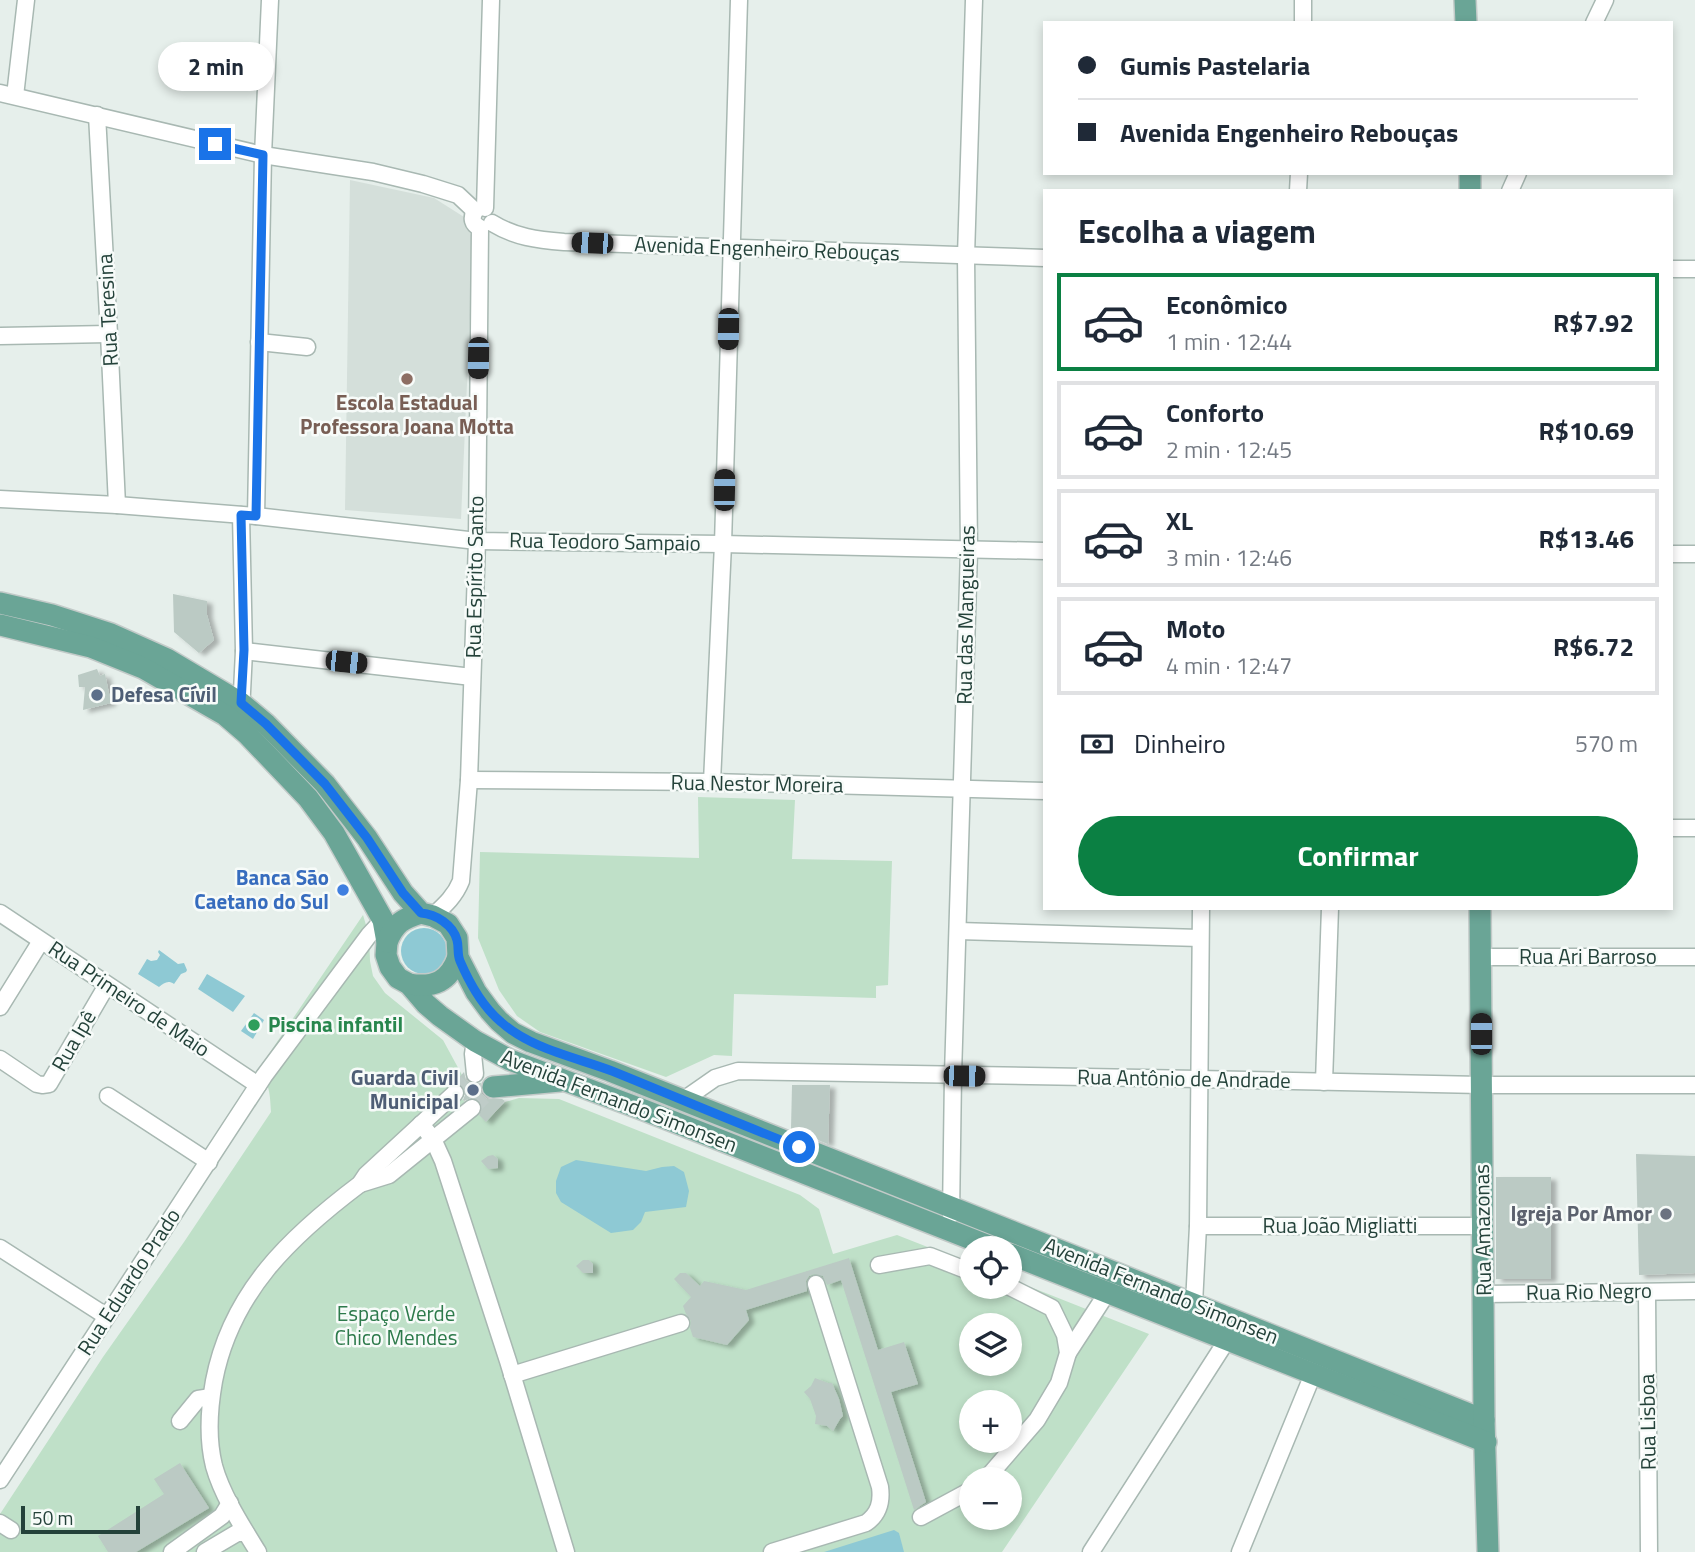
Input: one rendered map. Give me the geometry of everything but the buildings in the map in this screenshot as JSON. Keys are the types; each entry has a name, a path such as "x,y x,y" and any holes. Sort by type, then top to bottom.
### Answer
{"main road":[{"path":"1465,0 1466,21"},
{"name":"Avenida Fernando Simonsen","path":"0,603 52,615 111,634 167,659 241,703 266,724 325,784 367,838 403,893 427,914 448,924 457,938 458,957 476,992 490,1011 513,1032 531,1042 610,1071 1484,1420"},
{"name":"Avenida Fernando Simonsen","path":"0,625 90,647 143,668 225,715 253,739 308,798 334,832 383,920 387,942 386,955 398,978 409,984 440,1016 475,1041 510,1059 964,1236"},
{"name":"Rua Amazonas","path":"1480,910 1484,1420 1488,1552"},
{"path":"387,942 391,931 400,922 427,914"},
{"path":"409,984 425,986 442,981 454,969 458,957"},
{"path":"486,1083 519,1086 564,1080"},
{"name":"Avenida Fernando Simonsen","path":"1022,1259 1486,1442"}],"street":[{"path":"8,94 26,0"},
{"path":"239,728 259,342 270,0"},
{"name":"Rua Espírito Santo","path":"427,914 450,901 461,881 469,780 491,0"},
{"path":"712,782 723,544 739,0"},
{"name":"Rua das Mangueiras","path":"951,1231 953,1075 969,550 966,256 974,0"},
{"path":"1303,0 1303,21"},
{"path":"1595,21 1605,0"},
{"name":"Avenida Engenheiro Rebouças","path":"8,94 263,155 373,172 423,184 458,195 483,217 519,236 535,240 1043,258"},
{"name":"Rua Teresina","path":"97,115 117,505"},
{"path":"1673,269 1695,269"},
{"path":"0,336 109,334"},
{"path":"259,342 307,347"},
{"name":"Rua Teodoro Sampaio","path":"0,499 248,515 477,541 1043,551"},
{"path":"1673,554 1695,554"},
{"path":"244,650 472,677"},
{"name":"Rua Nestor Moreira","path":"469,780 712,782 1043,790"},
{"path":"1673,828 1695,828"},
{"path":"1194,1304 1198,1226 1201,910"},
{"path":"1324,1082 1330,910"},
{"name":"Rua Primeiro de Maio","path":"0,913 258,1085"},
{"name":"Rua Eduardo Prado","path":"0,1480 258,1085 369,935 383,920"},
{"path":"958,932 1200,938"},
{"path":"0,1007 41,941"},
{"name":"Rua Ari Barroso","path":"1480,957 1695,957"},
{"name":"Rua Ipê","path":"0,1059 37,1084 49,1084 107,985"},
{"path":"475,1041 473,1054 486,1083"},
{"name":"Rua Antônio de Andrade","path":"682,1101 715,1078 738,1071 1482,1086 1695,1085"},
{"path":"258,1552 230,1503 215,1467 209,1436 211,1396 216,1371 235,1316 272,1262 305,1228 360,1184 366,1175 455,1093"},
{"path":"108,1096 209,1162"},
{"path":"360,1184 389,1175 472,1108"},
{"path":"421,1124 433,1139 443,1161 566,1552"},
{"path":"443,1161 448,1128"},
{"name":"Rua João Migliatti","path":"1198,1226 1483,1226"},
{"path":"0,1248 106,1316"},
{"path":"879,1265 930,1256 959,1267"},
{"path":"772,1552 866,1523 876,1515 881,1500 880,1487 816,1284"},
{"name":"Rua Rio Negro","path":"1484,1294 1695,1291"},
{"name":"Rua Lisboa","path":"1647,1292 1650,1552"},
{"path":"1022,1293 1052,1308 1065,1335 1068,1353"},
{"path":"996,1467 1037,1420 1059,1382 1068,1353 1107,1293"},
{"path":"512,1375 681,1323"},
{"path":"1091,1552 1227,1340"},
{"path":"1240,1552 1313,1374"},
{"path":"180,1421 198,1399 211,1396"},
{"path":"921,1517 959,1496"},
{"path":"172,1552 189,1547 222,1516 230,1503"},
{"path":"205,1552 237,1532 246,1533"}],"shaded area":[{"name":"Escola Estadual Professora Joana Motta","path":"350,180 434,198 464,217 470,230 473,248 461,519 345,510"}],"green space":[{"path":"698,797 795,800 792,859 892,861 888,985 876,986 876,998 734,994 732,1056 714,1055 666,1077 540,1032 517,1016 499,990 478,938 480,852 699,858"},
{"name":"Espaço Verde Chico Mendes","path":"363,915 369,935 373,976 385,993 443,1040 462,1075 450,1088 486,1121 505,1102 519,1098 559,1099 800,1195 819,1209 833,1254 897,1235 959,1259 959,1299 1022,1299 1022,1284 1149,1334 1022,1522 1022,1467 959,1467 959,1530 1017,1530 1002,1552 0,1552 0,1514 103,1357 271,1112 270,1095 258,1070"}],"water":[{"path":"424,928 440,935 447,951 440,967 424,974 408,967 401,951 408,935"},
{"path":"159,950 178,964 184,963 187,970 174,984 168,982 159,987 138,974 147,959 157,960"},
{"path":"207,974 245,996 233,1012 198,989"},
{"name":"Piscina infantil","path":"254,1013 264,1020 253,1039 241,1031"},
{"path":"576,1160 646,1171 674,1166 684,1172 689,1191 686,1207 645,1212 641,1222 633,1230 611,1233 561,1202 556,1193 556,1181 561,1167"},
{"path":"894,1530 899,1533 904,1552 824,1552"}],"tunnel":[{"path":"455,1093 475,1074"},
{"path":"472,1108 491,1089"}],"place":[{"name":"Escola Estadual Professora Joana Motta","path":"407,379"},
{"name":"Defesa Cívil","path":"97,695"},
{"name":"Banca São Caetano do Sul","path":"343,890"},
{"name":"Piscina infantil","path":"254,1025"},
{"name":"Guarda Civil Municipal","path":"473,1090"},
{"name":"Igreja Por Amor","path":"1666,1214"}],"route":[{"path":"215,144 263,155 256,516 241,515 244,650 241,703 266,724 325,784 367,838 403,893 421,913 428,913 448,924 457,938 458,957 476,992 499,1021 531,1042 799,1147"}]}
